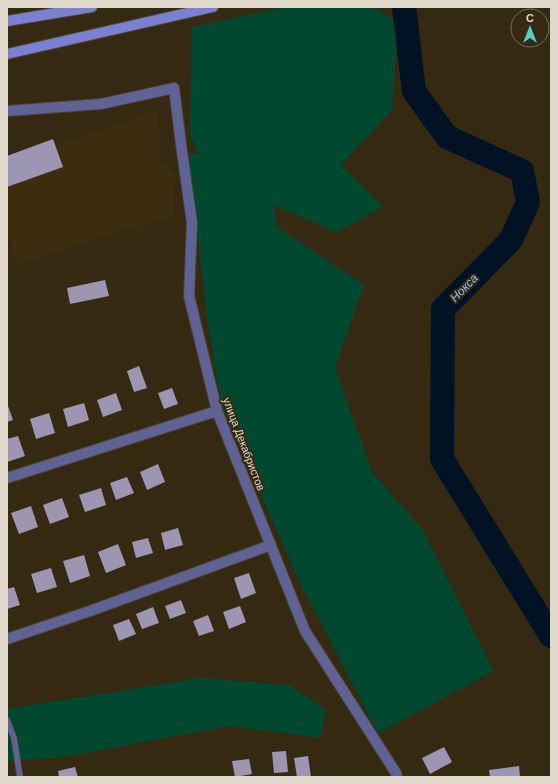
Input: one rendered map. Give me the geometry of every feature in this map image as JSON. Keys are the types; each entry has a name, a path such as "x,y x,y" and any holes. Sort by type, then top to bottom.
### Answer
{"main road":[{"path":"7,21 92,7"},
{"path":"7,54 213,7"}],"street":[{"name":"улица Декабристов","path":"7,111 101,104 174,88 192,223 189,296 217,411 305,630 396,773 397,777"},
{"path":"7,478 217,411"},
{"path":"7,639 90,611 271,545"}],"lane":[{"path":"7,720 14,738 20,777"}],"shaded area":[{"path":"158,109 160,162 175,174 174,215 17,264 7,232 7,163"}],"green space":[{"path":"285,7 375,7 398,23 392,110 341,165 383,207 336,232 274,205 276,226 364,285 335,368 372,472 422,529 494,671 378,733 302,587 222,408 206,312 189,154 199,153 190,136 192,27"},
{"path":"201,678 289,685 326,710 320,738 230,726 64,757 7,761 7,709"}],"building":[{"path":"53,139 63,167 7,187 7,156"},
{"path":"105,280 109,296 70,304 67,288"},
{"path":"139,366 147,388 134,392 127,371"},
{"path":"172,388 178,404 164,409 158,393"},
{"path":"116,393 122,410 103,417 97,400"},
{"path":"7,403 13,420 7,422"},
{"path":"84,403 89,420 68,427 63,409"},
{"path":"49,413 55,433 36,439 30,419"},
{"path":"18,436 25,456 7,462 7,439"},
{"path":"158,464 165,482 147,490 140,472"},
{"path":"127,477 134,493 116,500 110,483"},
{"path":"101,488 106,505 85,512 79,495"},
{"path":"62,498 69,517 50,524 43,505"},
{"path":"31,506 38,527 19,534 11,513"},
{"path":"178,528 183,545 165,550 161,533"},
{"path":"148,538 153,553 136,558 132,542"},
{"path":"118,544 126,565 106,573 98,552"},
{"path":"84,555 90,576 70,583 63,561"},
{"path":"51,568 57,587 37,593 31,574"},
{"path":"249,573 256,593 241,599 234,578"},
{"path":"14,587 20,605 7,609 7,589"},
{"path":"181,600 186,613 170,619 165,606"},
{"path":"240,606 246,622 229,629 223,612"},
{"path":"153,607 159,623 142,629 136,614"},
{"path":"208,615 214,631 199,636 193,621"},
{"path":"129,619 136,634 119,641 113,625"},
{"path":"444,747 452,762 430,774 422,758"},
{"path":"286,751 288,772 274,773 272,752"},
{"path":"308,756 311,777 297,777 294,758"},
{"path":"249,759 252,774 235,777 232,761"},
{"path":"519,766 520,777 490,777 489,770"},
{"path":"75,767 78,777 59,777 58,771"}],"waterway":[{"name":"Нокса","path":"404,7 414,91 447,137 522,171 528,202 511,240 443,309 442,459 551,636"}]}
